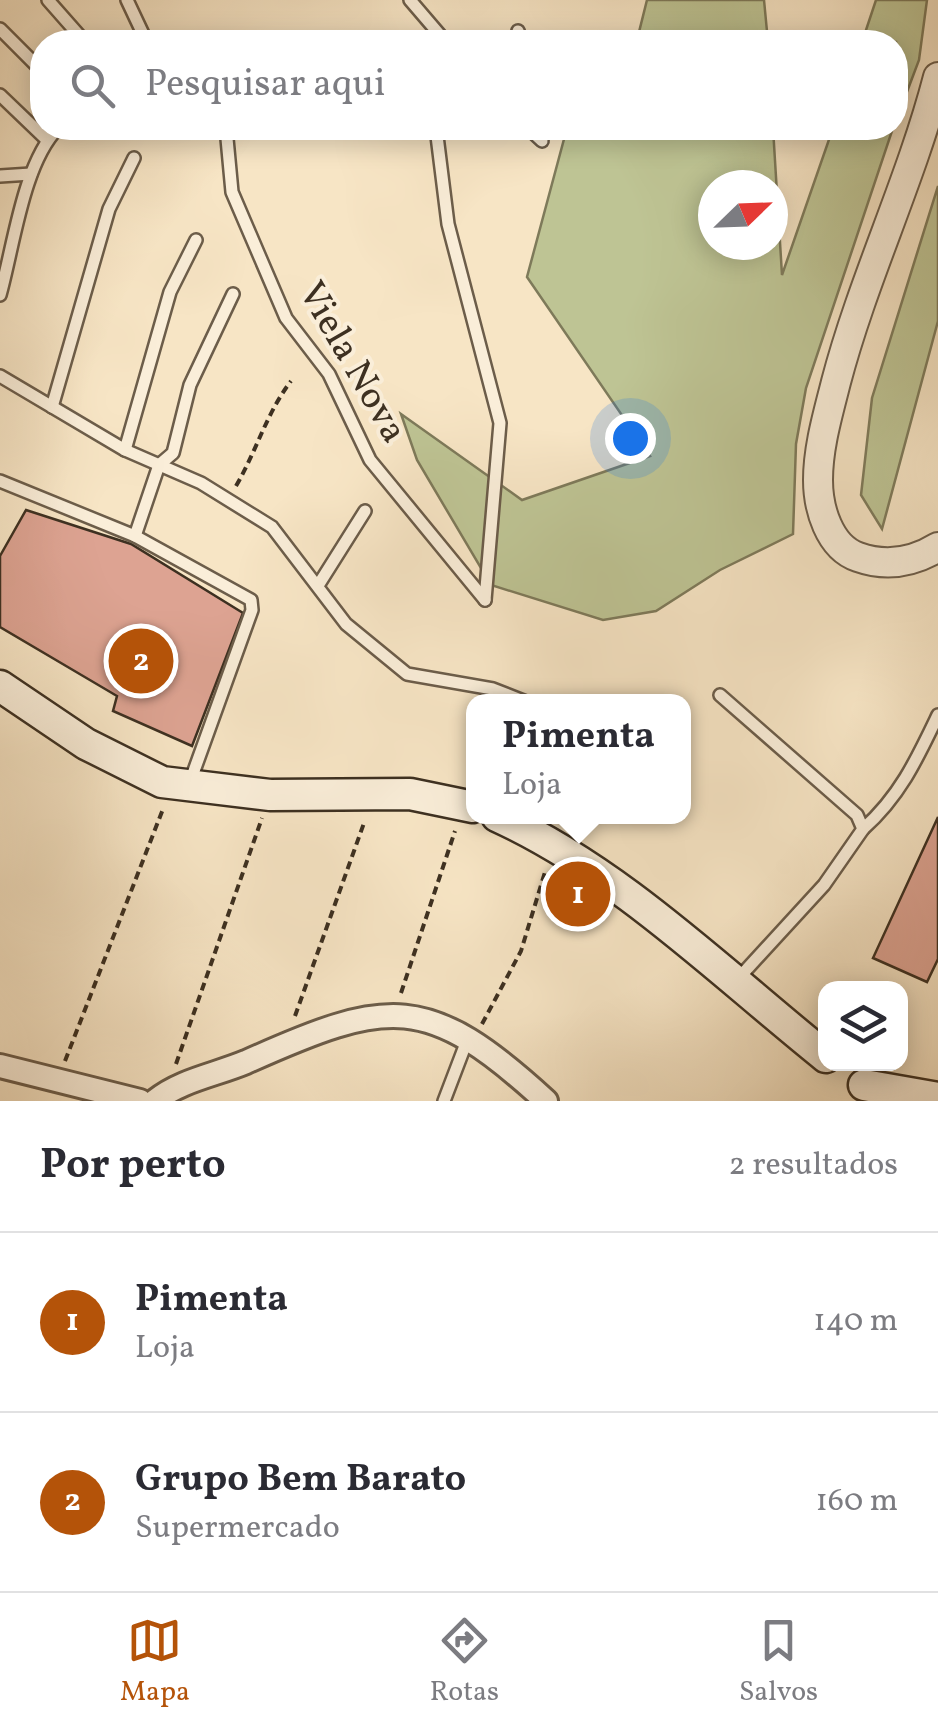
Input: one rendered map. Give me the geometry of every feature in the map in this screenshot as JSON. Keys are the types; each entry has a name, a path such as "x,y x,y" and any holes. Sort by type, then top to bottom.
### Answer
{"main road":[{"path":"0,686 86,744 180,785 270,795 374,793 466,805"},
{"path":"517,824 546,836 612,881 818,1051"},
{"path":"840,1071 858,1093 896,1101"},
{"path":"858,1093 938,1098"}],"street":[{"path":"938,78 844,351 825,428 818,480 822,513 834,538 852,555 901,563 938,547"},
{"path":"160,1097 285,1044 395,1012 429,1018 470,1039 546,1101"},
{"path":"0,1066 140,1101"}],"lane":[{"path":"48,0 74,30"},
{"path":"127,0 140,30"},
{"path":"410,0 433,30"},
{"path":"0,29 30,59"},
{"path":"0,95 30,124"},
{"path":"0,295 31,174 46,140"},
{"name":"Viela Nova","path":"227,140 232,192 286,318 329,374 370,460 484,600 500,424 448,224 438,140"},
{"path":"52,407 109,209 134,158"},
{"path":"0,175 31,174"},
{"path":"125,450 170,292 196,240"},
{"path":"135,536 160,465 173,453 190,385 233,294"},
{"path":"0,376 125,450 228,500 272,528 320,584 346,624 408,674 506,694"},
{"path":"0,481 135,536 250,600 252,610 180,785"},
{"path":"320,584 365,511"},
{"path":"720,696 857,815 863,829"},
{"path":"733,984 824,885 863,829 890,806 938,715"},
{"path":"444,1101 470,1039"}],"path":[{"path":"228,500 259,446 262,423 291,381"},
{"path":"58,1080 180,785"},
{"path":"285,1044 374,793"},
{"path":"160,1097 270,795"},
{"path":"395,1012 466,811"},
{"path":"470,1039 520,951 546,836"}],"green space":[{"path":"647,0 764,0 767,30 640,30"},
{"path":"876,0 927,0 919,60 908,89 908,30 866,30"},
{"path":"564,140 774,140 776,170 698,170 698,260 781,260 782,275 829,140 889,140 806,388 796,444 793,534 720,570 656,611 603,620 491,585 417,460 401,414 522,500 650,456 527,277"},
{"path":"938,186 938,321 882,529 861,495 872,398"}],"building":[{"path":"26,510 131,544 243,613 192,746 113,711 117,696 0,627 0,556"},
{"path":"938,817 938,959 927,982 873,958"}],"place":[{"name":"Grupo Bem Barato","path":"141,661"},
{"name":"Pimenta","path":"578,894"}]}
